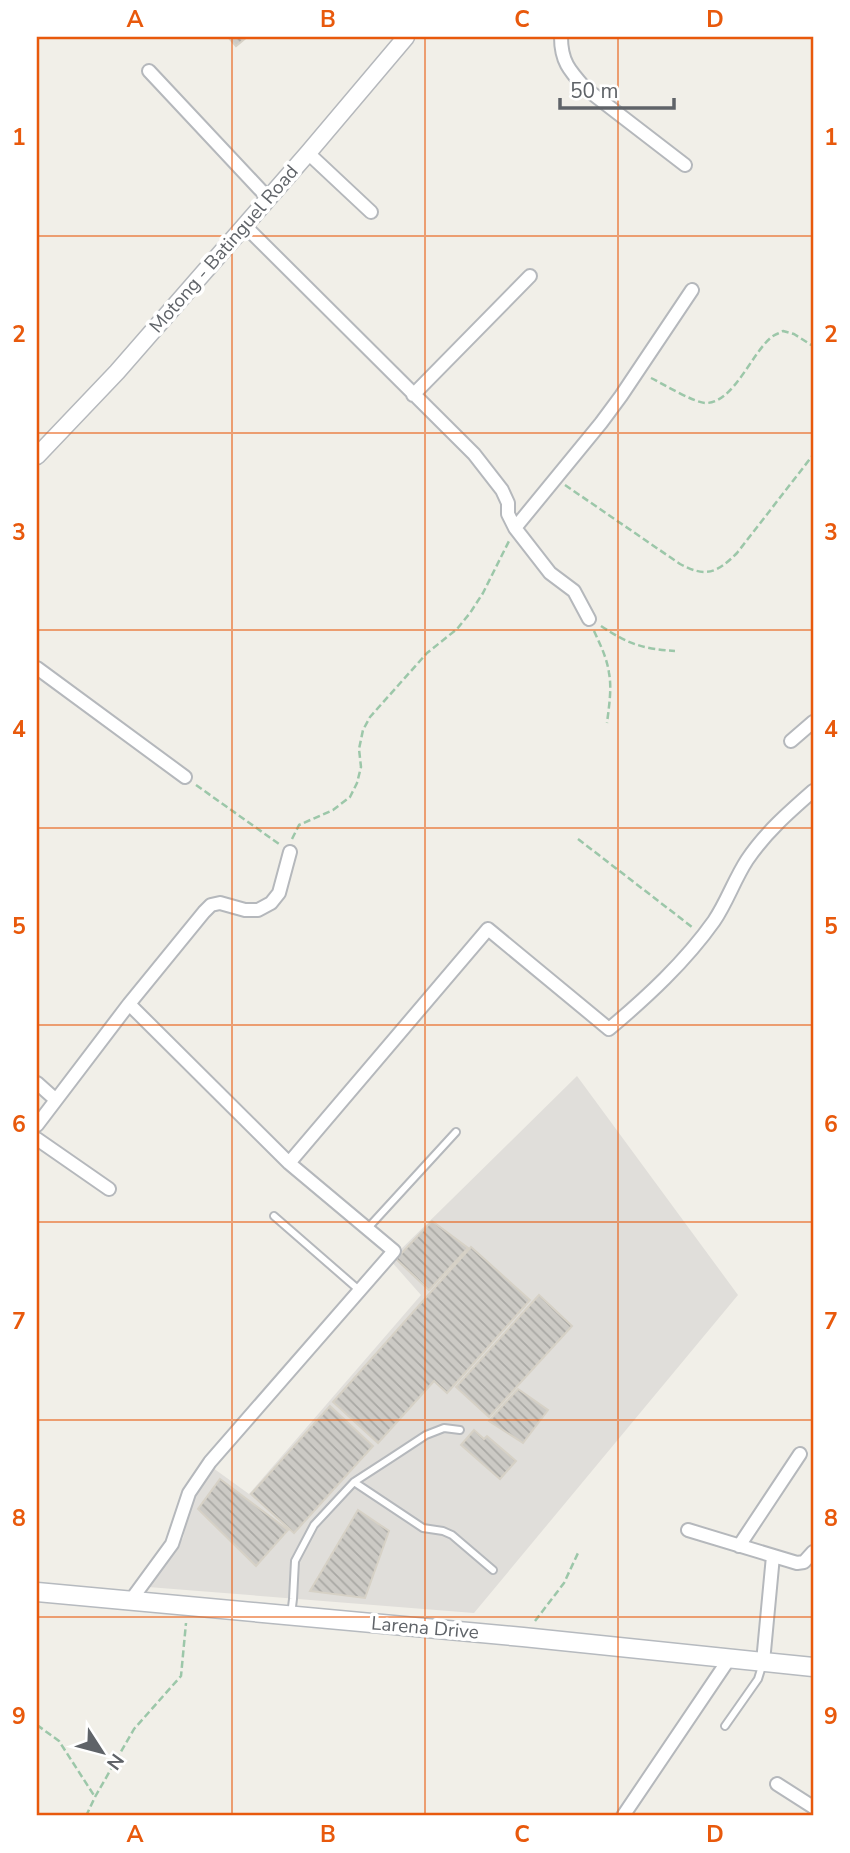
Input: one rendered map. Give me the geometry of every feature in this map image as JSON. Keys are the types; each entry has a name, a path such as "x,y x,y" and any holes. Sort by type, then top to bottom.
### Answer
{"main road":[{"name":"Larena Drive","path":"37,1592 813,1667"}],"street":[{"name":"Motong - Batinguel Road","path":"37,456 117,372 406,37"},
{"path":"561,37 564,60 585,88 685,166"},
{"path":"149,71 268,198"},
{"path":"308,153 371,212"},
{"path":"244,225 413,395 457,435 502,490 514,528 550,573 574,591 589,619"},
{"path":"413,395 530,276"},
{"path":"514,528 601,423 692,290"},
{"path":"37,668 186,777"},
{"path":"790,741 813,722"},
{"path":"289,1163 488,929 609,1029 635,1007 703,936 725,903 744,863 758,843 772,827 810,799"},
{"path":"37,1125 129,1004 211,905 219,903 245,910 258,910 271,903 279,893 290,852"},
{"path":"129,1004 289,1163 394,1251 210,1462 189,1493 172,1544 131,1600"},
{"path":"37,1083 55,1100"},
{"path":"37,1139 109,1189"},
{"path":"739,1546 800,1454"},
{"path":"688,1530 797,1563 804,1562 813,1552"},
{"path":"763,1662 773,1556"},
{"path":"623,1816 729,1659"},
{"path":"777,1784 813,1807"}],"lane":[{"path":"367,1229 456,1132"},
{"path":"274,1216 359,1290"},
{"path":"291,1615 295,1561 313,1525 354,1482 426,1436 444,1428 460,1430"},
{"path":"354,1482 423,1528 452,1535 493,1570"},
{"path":"724,1726 758,1679 763,1662"}],"path":[{"path":"638,371 704,403 715,401 726,394 773,336 783,331 794,334 813,346"},
{"path":"556,478 680,564 694,571 708,573 723,567 737,554 813,455"},
{"path":"290,852 294,832 299,825 333,810 350,797 361,767 359,749 363,730 370,717 428,653 457,629 470,613 499,563 514,528"},
{"path":"589,619 635,645 652,650 675,651"},
{"path":"589,619 610,673 607,723"},
{"path":"186,777 290,852"},
{"path":"578,839 703,936"},
{"path":"523,1637 564,1583 578,1553"},
{"path":"86,1816 134,1729 181,1676 188,1606"},
{"path":"37,1725 59,1741 95,1797"}],"shaded area":[{"path":"577,1076 738,1295 474,1613 148,1587 183,1538 190,1506 213,1468 249,1494 421,1295 390,1260"}],"building":[{"path":"228,37 247,37 236,46"},
{"path":"432,1221 468,1248 429,1290 396,1259"},
{"path":"471,1247 530,1300 447,1393 434,1381 378,1443 333,1402"},
{"path":"539,1295 572,1326 489,1417 456,1387"},
{"path":"518,1389 548,1410 523,1443 489,1421"},
{"path":"330,1406 373,1446 294,1533 251,1494"},
{"path":"474,1430 484,1439 487,1436 516,1461 500,1479 461,1445"},
{"path":"220,1479 288,1530 256,1566 198,1509"},
{"path":"358,1510 389,1531 365,1598 310,1591"}]}
